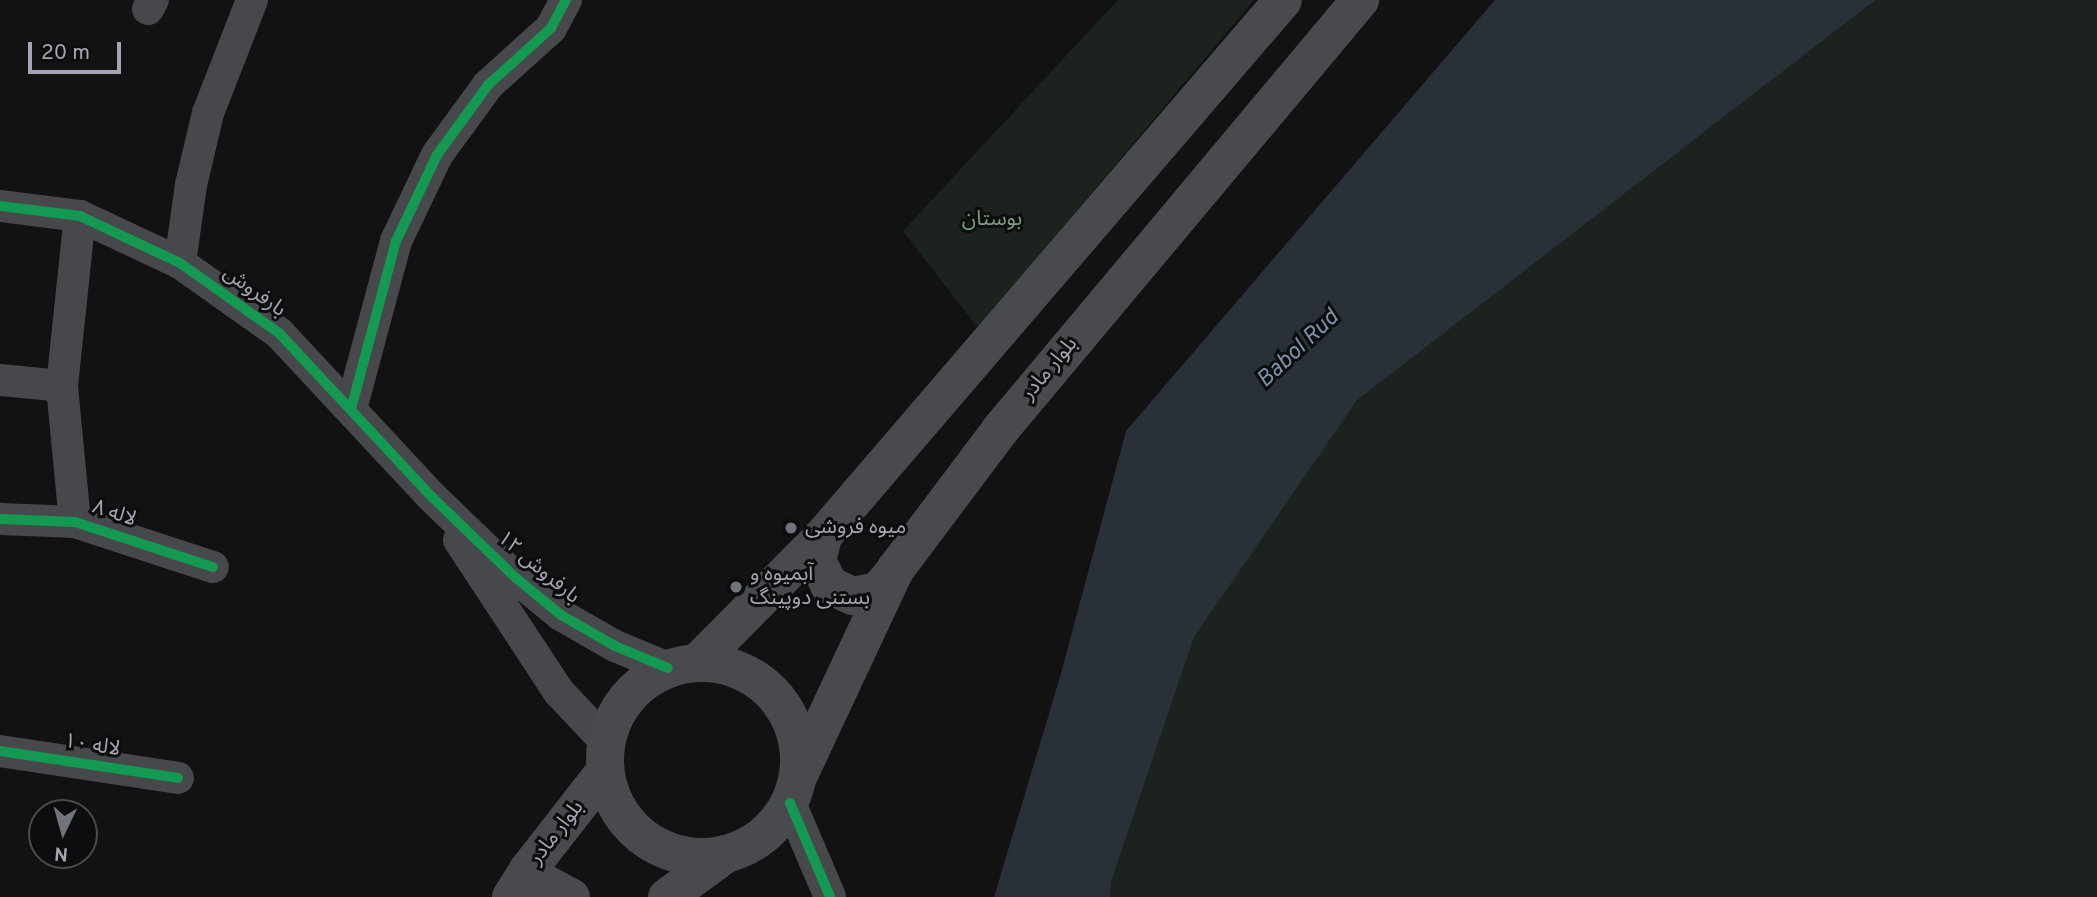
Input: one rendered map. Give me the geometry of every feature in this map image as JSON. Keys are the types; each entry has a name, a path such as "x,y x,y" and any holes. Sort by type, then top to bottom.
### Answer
{"main road":[{"path":"683,665 726,666 753,677 775,695 791,720 799,748 794,790 773,826 752,844 726,854 702,857 679,854 657,846 637,832 621,815 610,793 605,756 618,710 639,685 683,665 823,536 1283,0"},
{"name":"بلوار مادر","path":"794,790 895,570 1000,430 1360,0"},
{"path":"823,536 817,561 829,585 853,596 866,594 878,591 895,570"},
{"name":"بلوار مادر","path":"511,897 605,756"},
{"path":"667,897 726,854"},
{"path":"517,897 548,885 571,897"}],"street":[{"path":"180,263 191,185 208,113 252,0"},
{"path":"351,409 396,241 437,155 488,85 551,27 566,0"},
{"name":"بارفروش","path":"0,205 80,216 180,263 279,334 432,497"},
{"path":"75,522 62,386 80,216"},
{"path":"0,380 62,386"},
{"name":"بارفروش ۱۲","path":"432,497 516,578 561,615 615,646 683,665"},
{"name":"بارفروش ۱۲","path":"432,497 559,692 605,756"},
{"name":"لاله ۸","path":"0,519 75,522 213,567"},
{"name":"لاله ۱۰","path":"0,751 178,778"},
{"path":"794,790 830,897"}],"green space":[{"name":"بوستان","path":"1118,0 1254,0 978,328 903,231"},
{"path":"1823,0 2097,0 2097,897 1109,897 1111,882 1194,636 1302,472 1467,259"}],"water":[{"name":"Babol Rud","path":"1495,0 1875,0 1357,400 1194,637 1111,882 1110,897 994,897 1060,677 1126,431"}],"cycle path":[{"path":"351,409 396,241 437,155 488,85 551,28 566,0"},
{"path":"0,206 80,216 180,263 279,333 432,497 516,578 561,615 615,646 668,668"},
{"path":"0,519 75,522 213,567"},
{"path":"0,751 178,778"},
{"path":"790,803 830,897"}],"place":[{"name":"میوه فروشی","path":"791,528"},
{"name":"آبمیوه و بستنی دوپینگ","path":"736,587"}]}
